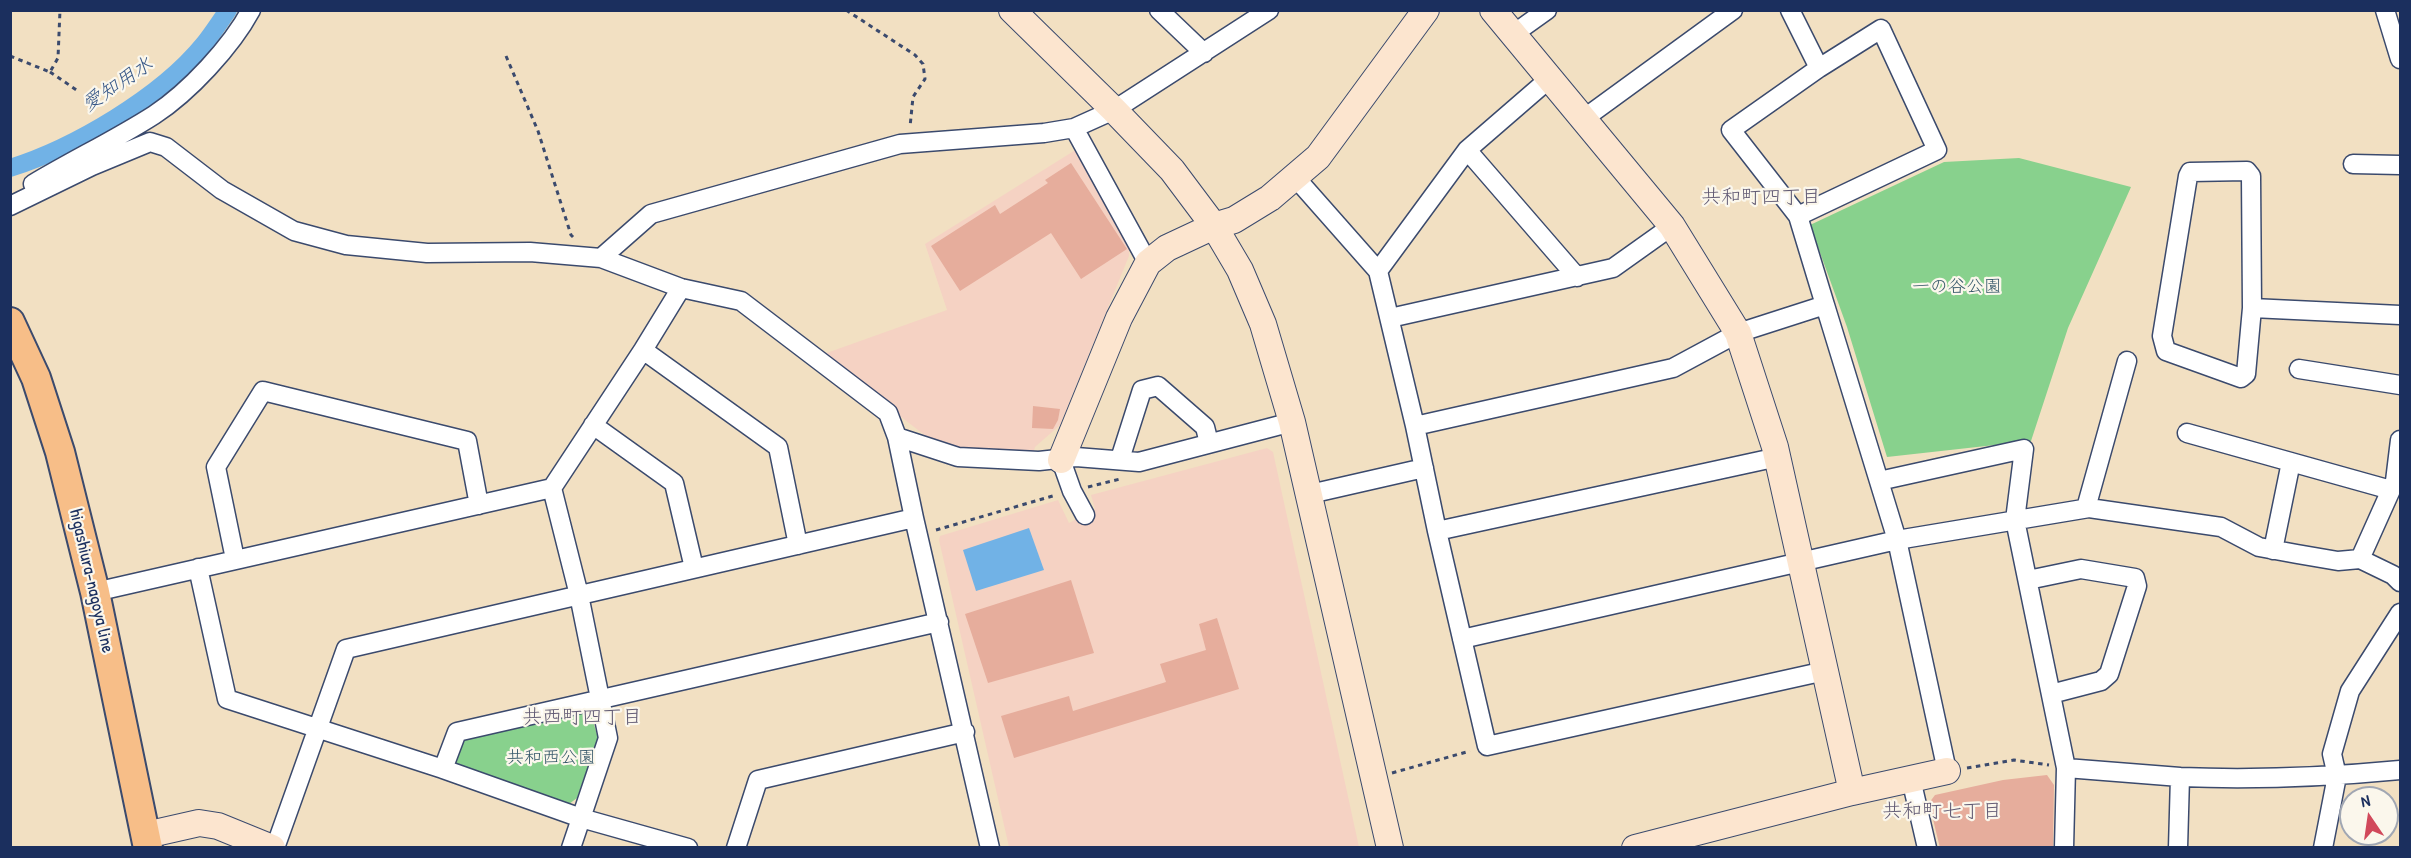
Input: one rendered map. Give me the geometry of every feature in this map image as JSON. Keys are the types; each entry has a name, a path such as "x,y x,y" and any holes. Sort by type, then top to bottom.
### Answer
{"main road":[{"name":"higashiura-nagoya line","path":"10,322 36,378 60,452 95,592 147,841"}],"street":[{"path":"10,197 155,114 206,71 241,29 251,10"},
{"path":"1012,10 1172,170 1214,226 1240,270 1263,324 1292,422 1390,848"},
{"path":"1159,10 1204,53"},
{"path":"601,258 651,214 909,143 1044,133 1074,128 1114,110 1269,10"},
{"path":"1085,515 1072,491 1061,460 1119,318 1148,263 1167,248 1214,226 1234,220 1270,198 1318,157 1426,10"},
{"path":"1493,10 1672,226 1738,333 1778,457 1852,792"},
{"path":"1512,35 1547,10"},
{"path":"1582,120 1733,10"},
{"path":"1790,10 1819,68"},
{"path":"2385,10 2400,59"},
{"path":"1635,848 1681,842 1852,792 1947,771 1897,540 1798,216 1731,130 1819,68 1881,29 1937,150 1798,216"},
{"path":"1378,272 1467,150 1549,79"},
{"path":"1074,128 1148,263"},
{"path":"10,206 92,166 150,142 166,147 222,190 294,231 346,245 426,253 530,252 601,258 681,288 741,301 888,413 897,437 990,848"},
{"path":"1467,150 1577,277"},
{"path":"2352,164 2400,165"},
{"path":"2247,171 2251,177 2252,308 2246,374 2241,378 2166,351 2162,336 2190,172 2247,171"},
{"path":"1295,177 1378,272 1415,426 1486,746 1825,671"},
{"path":"1390,318 1613,268 1672,226"},
{"path":"95,592 552,488 681,288"},
{"path":"1415,426 1672,368 1738,333 1825,304"},
{"path":"2252,308 2400,315"},
{"path":"643,350 778,447 798,545"},
{"path":"2086,508 2127,361"},
{"path":"2299,369 2400,385"},
{"path":"1120,459 1142,390 1158,386 1205,427 1209,443"},
{"path":"235,559 216,467 263,391 467,441 479,505"},
{"path":"897,437 958,457 1061,460 1077,457 1139,462 1292,422"},
{"path":"593,425 674,483 694,568"},
{"path":"2187,433 2291,462 2396,484"},
{"path":"2360,559 2396,484 2400,440"},
{"path":"1878,481 2024,449 2015,520 2066,768 2064,848"},
{"path":"1437,531 1778,457"},
{"path":"2273,550 2291,462"},
{"path":"1310,494 1424,468"},
{"path":"552,488 579,595 608,738 572,848"},
{"path":"1462,639 1897,540 2086,508 2221,527 2259,547 2273,550 2338,561 2360,559 2393,575 2400,582"},
{"path":"147,841 199,823 218,826 274,848 346,649 914,518"},
{"path":"198,568 226,699 443,769 582,818 688,848"},
{"path":"2028,580 2081,569 2135,578 2137,586 2109,674 2101,681 2051,694"},
{"path":"2323,848 2337,776 2332,754 2350,691 2400,613"},
{"path":"443,769 457,732 939,622"},
{"path":"736,848 758,780 965,732"},
{"path":"2066,768 2245,780 2337,776 2400,770"},
{"path":"2178,848 2180,777"},
{"path":"1911,779 1927,848"}],"path":[{"path":"50,72 58,58 60,10"},
{"path":"846,10 915,55 923,64 925,79 913,98 909,143"},
{"path":"10,56 50,72 78,91"},
{"path":"506,56 538,130 571,235 577,242"},
{"path":"930,532 1128,477"},
{"path":"1373,776 1393,773 1486,746"},
{"path":"1947,771 2014,760 2066,768"}],"shaded area":[{"path":"1077,149 1129,243 1129,256 1060,425 1035,447 1033,454 955,448 931,440 821,355 947,310 925,244"},
{"path":"1267,448 1273,452 1359,847 1009,847 939,540 940,536 1058,500 1069,523 1095,509 1091,495"}],"green space":[{"name":"一の谷公園","path":"2019,158 2131,187 2068,328 2031,441 1887,457 1847,327 1810,225 1944,162"},
{"name":"共和西公園","path":"590,711 598,738 577,798 569,804 457,766 453,758 458,744 466,739"}],"water":[{"path":"1029,528 1044,570 976,591 963,550"}],"building":[{"path":"1071,163 1127,249 1081,279 1051,233 960,291 931,246 995,205 1000,214 1048,183 1045,180"},
{"path":"1033,406 1060,409 1053,429 1032,428"},
{"path":"1071,580 1094,653 988,683 965,614"},
{"path":"1217,618 1239,689 1014,758 1001,716 1069,696 1073,711 1166,682 1160,664 1206,650 1199,624"},
{"path":"2047,775 2054,785 2053,848 1940,848 1929,803 1935,795 2003,780"}],"waterway":[{"name":"愛知用水","path":"10,168 61,148 141,101 186,64 204,44 228,10"}],"district":[{"name":"共和町四丁目","path":"1761,198"},
{"name":"共西町四丁目","path":"582,718"},
{"name":"共和町七丁目","path":"1942,812"}]}
